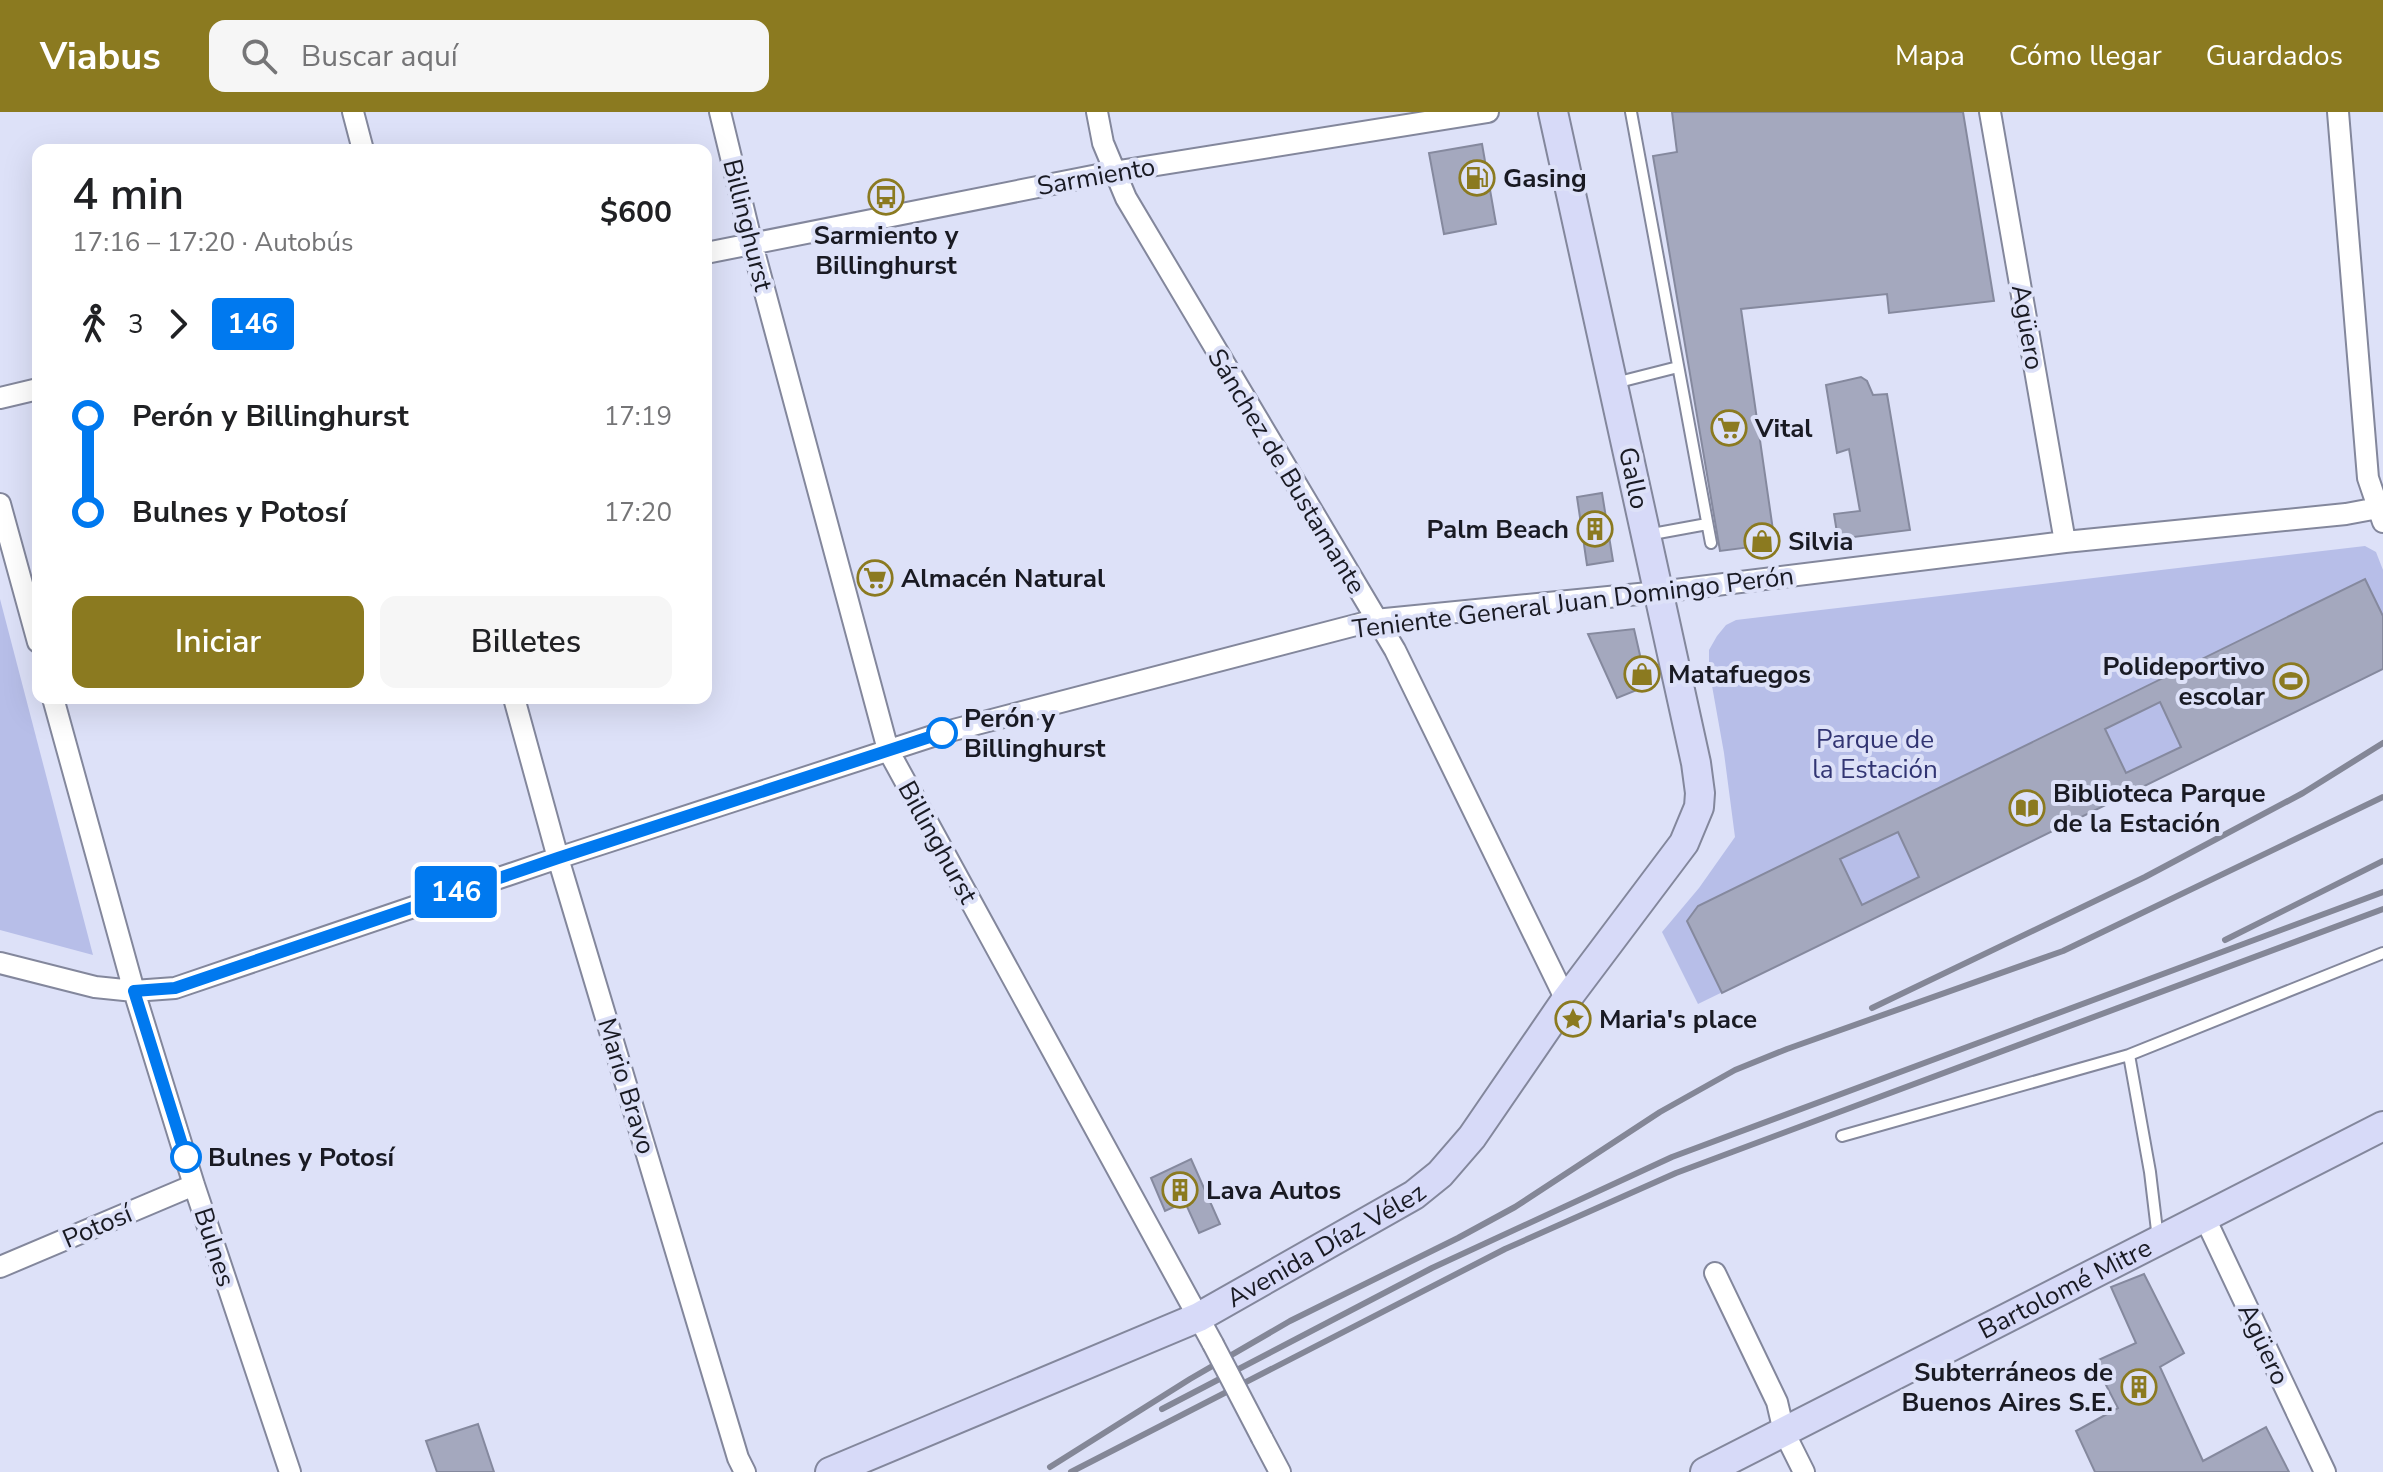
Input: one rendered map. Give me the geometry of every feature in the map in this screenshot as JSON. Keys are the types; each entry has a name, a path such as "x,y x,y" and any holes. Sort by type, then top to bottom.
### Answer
{"main road":[{"name":"Gallo","path":"1553,112 1647,535 1700,793 1696,819 1684,843"},
{"name":"Avenida Díaz Vélez","path":"830,1472 1199,1317 1414,1195 1440,1174 1472,1137 1566,1000 1684,843"},
{"name":"Bartolomé Mitre","path":"1705,1472 2383,1126"}],"street":[{"path":"353,112 361,144"},
{"name":"Billinghurst","path":"720,112 752,244 888,750 1199,1317 1280,1472"},
{"name":"Sánchez de Bustamante","path":"1097,112 1113,172 1395,650 1566,1000"},
{"name":"Sarmiento","path":"712,252 1113,172 1488,112"},
{"name":"Agüero","path":"1990,112 2065,542"},
{"path":"2338,112 2368,478 2381,513"},
{"path":"0,398 32,390"},
{"path":"0,504 32,620"},
{"name":"Teniente General Juan Domingo Perón","path":"0,963 95,987 134,991 175,988 888,750 1375,620 1659,592 2065,542 2381,513"},
{"name":"Bulnes","path":"55,704 134,991 194,1185 290,1472"},
{"name":"Mario Bravo","path":"516,704 558,858 738,1458 745,1472"},
{"name":"Potosí","path":"0,1267 194,1185"},
{"name":"Agüero","path":"2204,1216 2325,1472"},
{"path":"1715,1273 1777,1402 1784,1432 1804,1472"}],"lane":[{"path":"1631,112 1711,543"},
{"path":"1613,384 1678,367"},
{"path":"1647,535 1707,524"},
{"path":"1842,1136 2129,1055 2383,953"},
{"path":"2129,1055 2150,1172 2158,1241"}],"green space":[{"name":"Parque de la Estación","path":"2365,546 2376,552 2383,570 2383,669 1698,1004 1662,932 1699,888 1735,837 1709,669 1709,650 1726,625 1736,620"},
{"path":"0,599 93,955 0,930"}],"building":[{"name":"Vital","path":"1672,112 1963,112 1994,301 1889,313 1887,294 1741,309 1775,544 1720,551 1653,156 1677,152"},
{"path":"1482,144 1496,224 1444,234 1429,153"},
{"path":"1861,377 1867,381 1873,395 1887,394 1910,530 1838,539 1834,514 1860,511 1849,449 1837,453 1826,385"},
{"name":"Palm Beach","path":"1602,493 1613,561 1587,565 1577,497"},
{"path":"2365,579 2383,616 2383,669 1722,993 1687,921 1698,906","holes":["2160,702 2181,747 2126,773 2105,729","1898,832 1919,877 1862,905 1840,859"]},
{"path":"1634,629 1647,686 1617,698 1588,634"},
{"name":"Lava Autos","path":"1191,1159 1220,1224 1199,1233 1185,1202 1165,1211 1151,1178"},
{"name":"Subterráneos de Buenos Aires S.E.","path":"2144,1274 2184,1353 2160,1367 2203,1461 2266,1427 2289,1472 2095,1472 2076,1431 2118,1408 2094,1362 2136,1343 2111,1287"},
{"path":"478,1424 494,1472 437,1472 426,1441"}],"railway":[{"path":"1872,1008 2145,877 2303,793 2383,743"},
{"path":"1050,1467 1190,1379 1290,1321 1515,1207 1660,1112 1735,1070 2063,951 2383,797"},
{"path":"2225,940 2383,861"},
{"path":"1162,1409 1432,1268 1672,1157 2383,892"},
{"path":"1071,1472 1505,1249 1676,1173 2383,909"}],"bus line":[{"name":"146","path":"186,1157 134,991 175,988 558,858 942,733"}],"place":[{"name":"Gasing","path":"1477,178"},
{"name":"Sarmiento y Billinghurst","path":"886,197"},
{"name":"Vital","path":"1729,428"},
{"name":"Palm Beach","path":"1595,529"},
{"name":"Silvia","path":"1762,541"},
{"name":"Almacén Natural","path":"875,578"},
{"name":"Matafuegos","path":"1642,674"},
{"name":"Polideportivo escolar","path":"2291,681"},
{"name":"Perón y Billinghurst","path":"942,733"},
{"name":"Biblioteca Parque de la Estación","path":"2027,808"},
{"name":"Maria's place","path":"1573,1019"},
{"name":"Bulnes y Potosí","path":"186,1157"},
{"name":"Lava Autos","path":"1180,1190"},
{"name":"Subterráneos de Buenos Aires S.E.","path":"2139,1387"}]}
